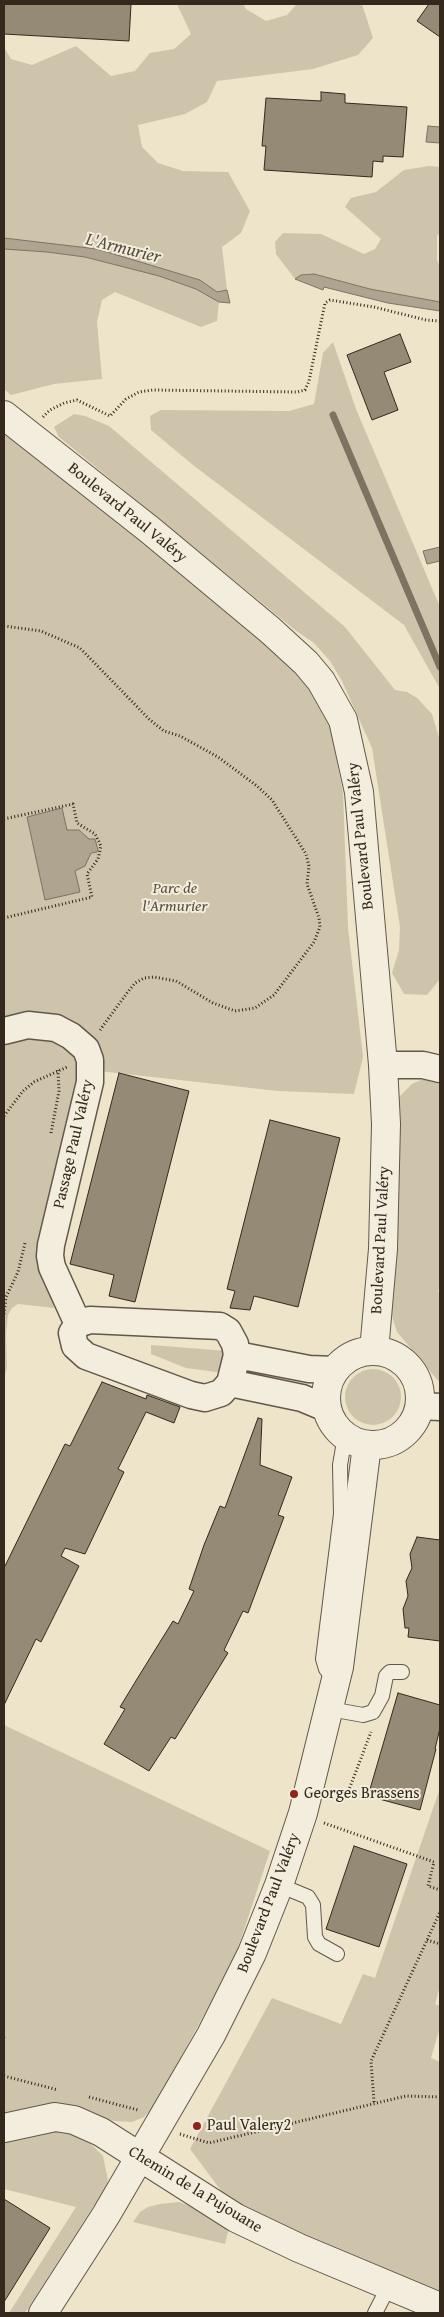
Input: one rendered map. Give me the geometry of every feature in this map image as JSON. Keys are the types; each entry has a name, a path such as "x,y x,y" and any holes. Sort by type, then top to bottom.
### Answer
{"street":[{"name":"Boulevard Paul Valéry","path":"4,415 150,530 270,630 306,664 332,698 343,720 359,792 383,1065 386,1124 383,1249 374,1351"},
{"path":"4,1031 28,1025 48,1026 90,1043"},
{"name":"Passage Paul Valéry","path":"78,1324 52,1267 50,1256 90,1082 90,1043"},
{"path":"383,1065 423,1065 440,1069"},
{"path":"96,1320 220,1326 233,1337 237,1356 230,1383 221,1393 205,1398 191,1395 86,1356 78,1351 72,1340 74,1328 78,1324 96,1320"},
{"path":"374,1351 394,1356 410,1368 430,1406 402,1436 385,1444 356,1441 332,1422 326,1408 326,1388 334,1370 352,1356 374,1351"},
{"path":"237,1356 309,1369 334,1370"},
{"path":"230,1383 302,1398 326,1408"},
{"name":"Boulevard Paul Valéry","path":"43,2313 140,2157 227,2004 254,1948 279,1885 303,1813 330,1709 344,1635 356,1441"},
{"name":"Chemin de la Pujouane","path":"4,2128 55,2117 74,2120 101,2132 244,2222 298,2248 389,2286 437,2309"}],"lane":[{"path":"330,1709 363,1715 373,1712 382,1696 386,1676 390,1672 402,1672"},
{"path":"279,1885 302,1892 308,1897 313,1905 315,1937 320,1944 337,1954"},
{"path":"374,2313 389,2286"}],"path":[{"path":"40,420 50,410 64,403 77,400 110,416 126,399 139,392 154,390 297,392 305,390 309,381 325,303 330,300 426,320 440,321"},
{"path":"4,626 41,631 80,648 150,720 164,731 193,742 218,757 257,786 272,800 306,854 309,866 306,884 319,918 320,927 314,942 274,995 255,1008 235,1011 213,1002 176,981 154,977 144,978 135,983 74,1065 58,1070 34,1082 23,1091 4,1116"},
{"path":"4,819 73,804 77,824 95,834 101,846 98,859 87,874 92,896 4,918"},
{"path":"334,1791 347,1795 372,1732 365,1730"},
{"path":"303,1813 326,1824 434,1862 428,1886 440,1890"},
{"path":"374,2102 371,2061 440,1912"},
{"path":"427,1940 440,1944"},
{"path":"182,2135 209,2142 374,2102 406,2096 440,2097"}],"green space":[{"path":"177,4 243,4 246,9 266,21 287,15 297,4 362,4 373,38 358,55 313,69 217,81 207,102 185,114 138,125 142,147 158,163 183,171 228,172 250,211 241,233 222,247 227,290 222,292 217,292 200,280 4,238 4,47 11,59 32,65 76,46 111,76 135,71 150,53 174,49 191,34"},
{"path":"429,166 440,167 440,232 437,236 437,260 440,267 440,302 370,289 314,274 301,275 295,279 276,254 275,242 283,233 321,234 364,254 375,249 381,239 345,207 351,198 376,192 404,170"},
{"path":"4,249 85,257 159,276 196,289 219,302 217,321 201,327 115,292 102,300 97,322 102,379 54,384 11,395 4,389"},
{"path":"333,342 356,409 440,607 440,689 404,625 193,465 151,430 150,416 161,410 289,411 314,404 323,353"},
{"path":"74,414 85,416 109,426 345,627 395,690 407,692 417,698 432,714 440,741 440,979 427,995 404,994 392,973 399,950 400,927 372,748 342,681 330,661 314,643 295,630 59,437 54,427"},
{"name":"Parc de l'Armurier","path":"4,427 299,670 330,725 343,793 348,928 363,1057 354,1094 278,1091 81,1069 49,1287 54,1308 18,1304 12,1308 8,1315 6,1334 7,1368 4,1377"},
{"path":"440,1079 440,1282 438,1292 440,1293 440,1383 397,1332 391,1313 395,1105 399,1097 412,1084 421,1080"},
{"path":"151,1345 227,1351 224,1373 186,1368 151,1354"},
{"path":"373,1369 384,1371 393,1377 399,1386 401,1397 399,1408 393,1417 384,1423 373,1425 362,1423 353,1417 347,1408 345,1397 347,1386 353,1377 362,1371"},
{"path":"4,1725 270,1851 238,1948 222,1982 154,2106 144,2117 132,2122 114,2121 82,2111 4,2117"},
{"path":"440,1788 440,1986 435,2004 440,2006 440,2027 431,2058 440,2062 440,2297 284,2231 228,2200 190,2149 272,1998 341,2024 363,1974 375,1978"},
{"path":"53,2127 91,2138 90,2143 103,2156 108,2180 106,2187 25,2313 9,2313 76,2207 4,2189 4,2139"},
{"path":"179,2202 196,2208 224,2226 228,2232 225,2244 133,2222 140,2212 148,2207"}],"shaded area":[{"path":"428,126 440,127 440,143 426,142"},
{"path":"4,238 97,249 200,280 217,292 227,290 230,303 219,302 196,289 159,276 85,257 4,249"},
{"path":"314,274 370,289 440,302 440,311 388,303 324,287 323,290 295,279 301,275"},
{"path":"440,547 440,561 427,564 423,551"},
{"path":"62,808 67,830 79,830 89,839 95,839 98,850 91,853 85,866 75,871 80,892 45,900 27,817"}],"building":[{"path":"4,4 131,4 129,41 4,34"},
{"path":"429,4 440,4 440,37 417,21"},
{"path":"321,92 345,94 345,103 407,107 403,157 383,156 383,162 373,161 372,177 264,170 266,146 262,146 266,98 321,101"},
{"path":"400,334 411,362 384,372 398,410 372,420 347,355"},
{"path":"119,1073 189,1091 135,1302 109,1296 114,1275 70,1264"},
{"path":"270,1120 340,1138 298,1307 254,1296 250,1310 230,1308 235,1291 227,1289"},
{"path":"102,1382 146,1399 147,1395 180,1407 174,1423 146,1412 118,1469 124,1472 85,1554 65,1548 61,1556 79,1566 41,1642 36,1639 4,1705 4,1568 65,1444 70,1446"},
{"path":"258,1418 262,1419 260,1465 292,1477 278,1515 284,1517 248,1613 243,1611 224,1650 228,1653 175,1739 171,1737 149,1771 104,1744 125,1709 120,1707 173,1621 178,1624 194,1591 189,1589 204,1545 220,1506 225,1508"},
{"path":"417,1537 440,1540 440,1641 408,1637 409,1628 405,1628 403,1609 408,1596 406,1581 412,1568 410,1554"},
{"path":"398,1693 440,1705 440,1728 436,1749 420,1810 368,1796"},
{"path":"354,1846 407,1864 379,1947 326,1929"},
{"path":"4,2199 50,2228 4,2302"}],"waterway":[{"path":"333,415 440,667"}],"place":[{"name":"Georges Brassens","path":"294,1794"},
{"name":"Paul Valery2","path":"197,2126"}],"water label":[{"name":"L'Armurier","path":"123,249"}]}
